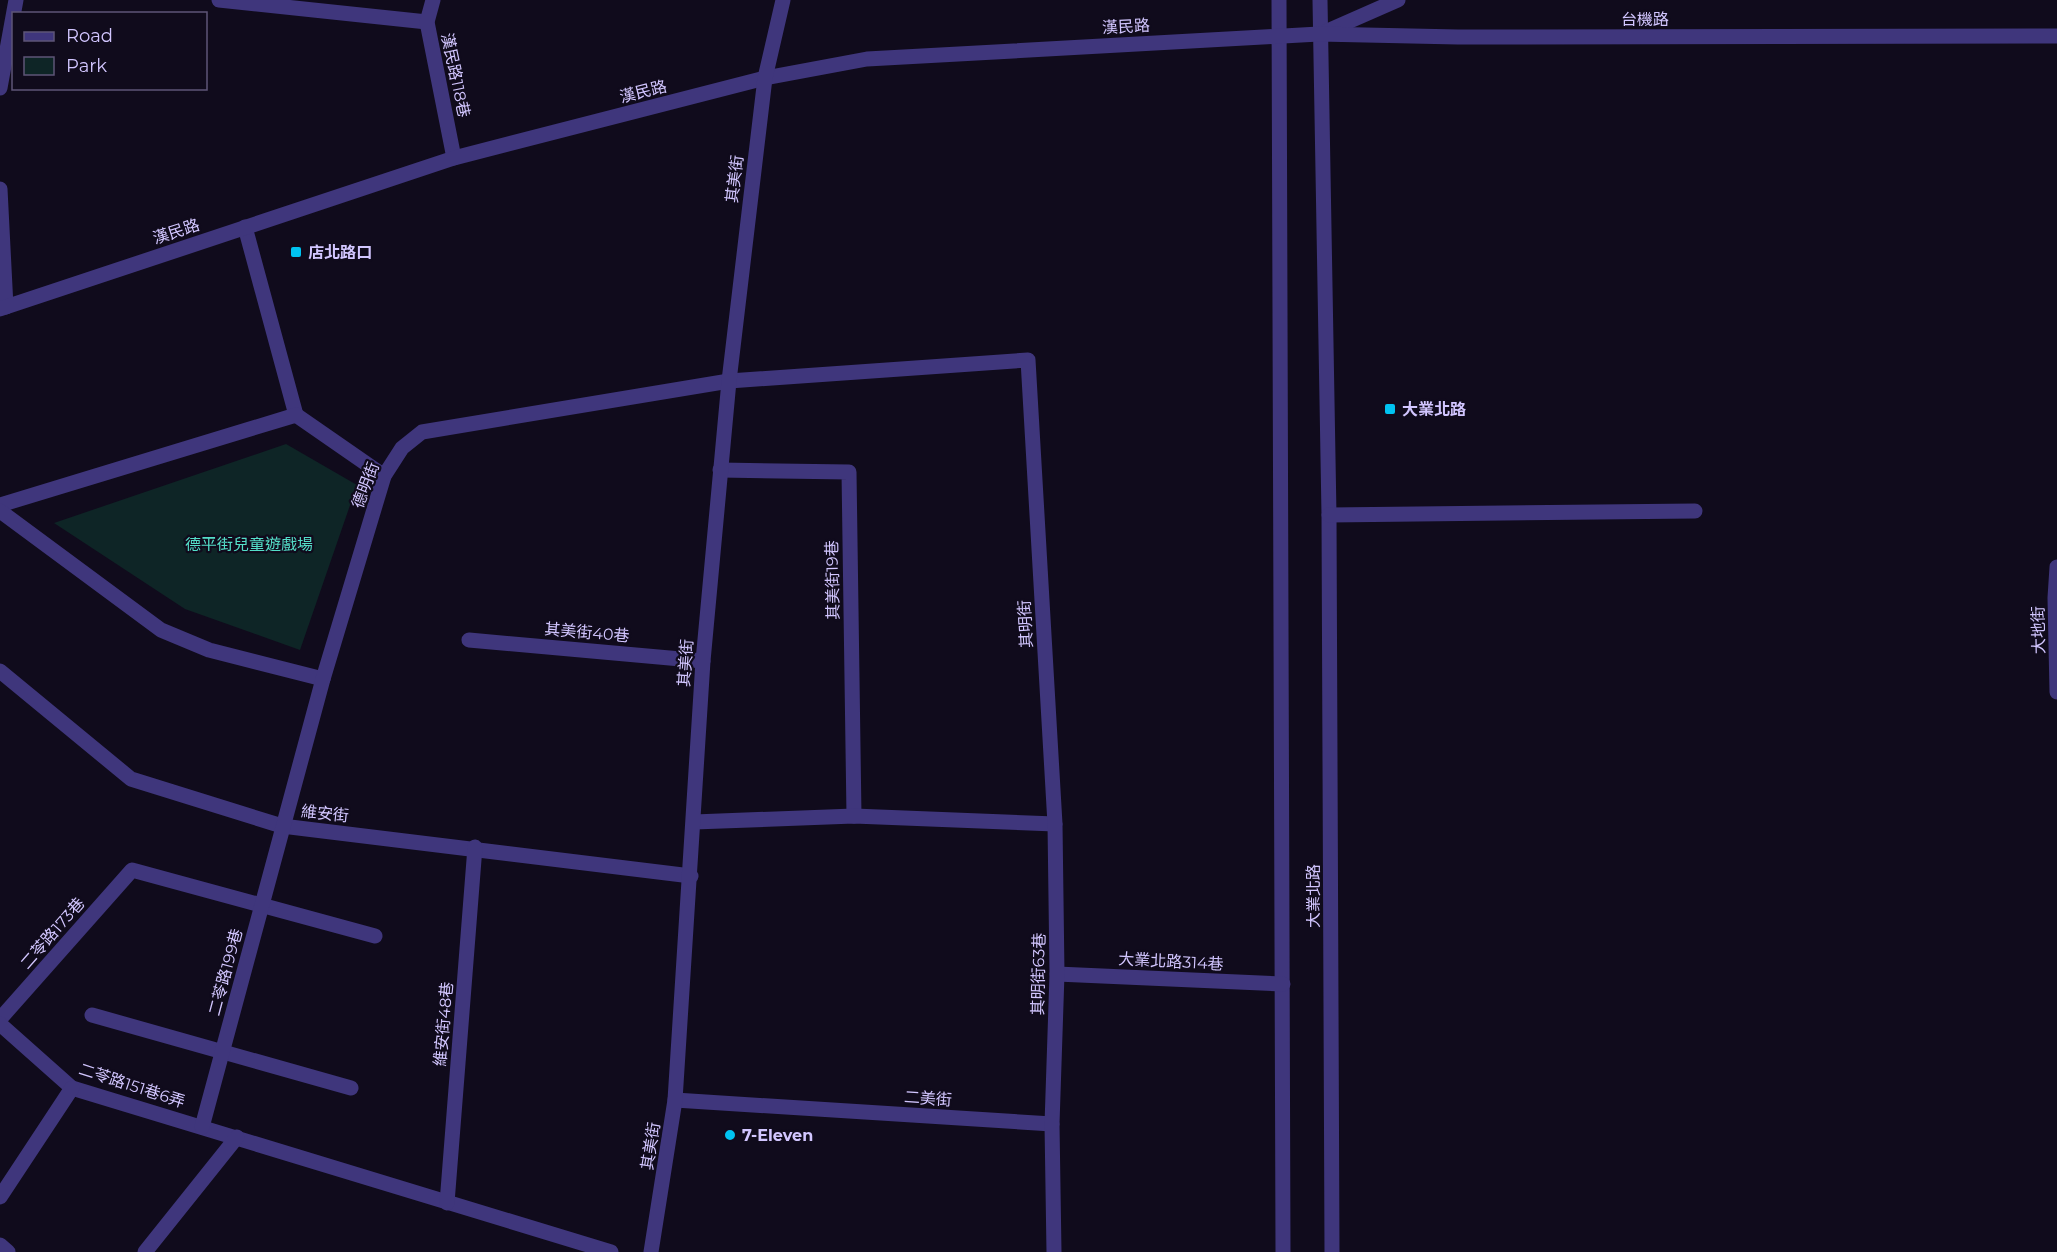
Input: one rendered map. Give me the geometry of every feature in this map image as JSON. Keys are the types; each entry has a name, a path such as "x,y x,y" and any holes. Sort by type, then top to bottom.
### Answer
{"street":[{"path":"219,0 427,22"},
{"name":"漢民路118巷","path":"433,0 427,22 454,158"},
{"name":"其美街","path":"651,1252 675,1100 703,661 729,381 765,78 783,0"},
{"name":"大業北路","path":"1280,0 1283,1252"},
{"name":"大業北路","path":"1320,0 1329,515 1332,1252"},
{"path":"1319,34 1398,0"},
{"path":"0,87 12,22"},
{"name":"漢民路","path":"3,308 454,158 765,78 867,59 1319,34"},
{"name":"台機路","path":"1319,34 1458,37 2057,36"},
{"path":"0,189 3,308"},
{"path":"245,227 296,415 384,476"},
{"name":"其明街","path":"729,381 1028,360 1055,824"},
{"name":"德明街","path":"282,826 384,476 402,448 422,432 729,381"},
{"path":"0,505 296,415"},
{"name":"其美街19巷","path":"720,470 849,472 854,816"},
{"path":"0,511 161,630 209,650 323,679"},
{"path":"1329,515 1695,511"},
{"name":"大地街","path":"2057,567 2057,692"},
{"name":"其美街40巷","path":"469,640 703,661"},
{"name":"維安街","path":"2,677 131,780 282,826 691,876"},
{"path":"694,822 854,816 1055,824"},
{"name":"其明街63巷","path":"1052,1124 1057,974 1055,824"},
{"name":"二苓路199巷","path":"202,1126 282,826"},
{"name":"維安街48巷","path":"447,1203 475,848"},
{"name":"二苓路173巷","path":"0,1022 132,870 262,905"},
{"path":"262,905 375,936"},
{"name":"大業北路314巷","path":"1057,974 1283,984"},
{"path":"92,1016 351,1088"},
{"name":"二苓路151巷6弄","path":"0,1022 72,1088 447,1203"},
{"path":"0,1197 72,1088"},
{"name":"二美街","path":"675,1100 1052,1124"},
{"path":"1052,1124 1054,1252"},
{"path":"145,1252 237,1137"},
{"path":"447,1203 611,1252"},
{"path":"0,1245 8,1252"}],"green space":[{"name":"德平街兒童遊戲場","path":"286,444 357,485 300,650 185,609 54,523"}],"place":[{"name":"店北路口","path":"296,252"},
{"name":"大業北路","path":"1390,409"},
{"name":"7-Eleven","path":"730,1135"}]}
